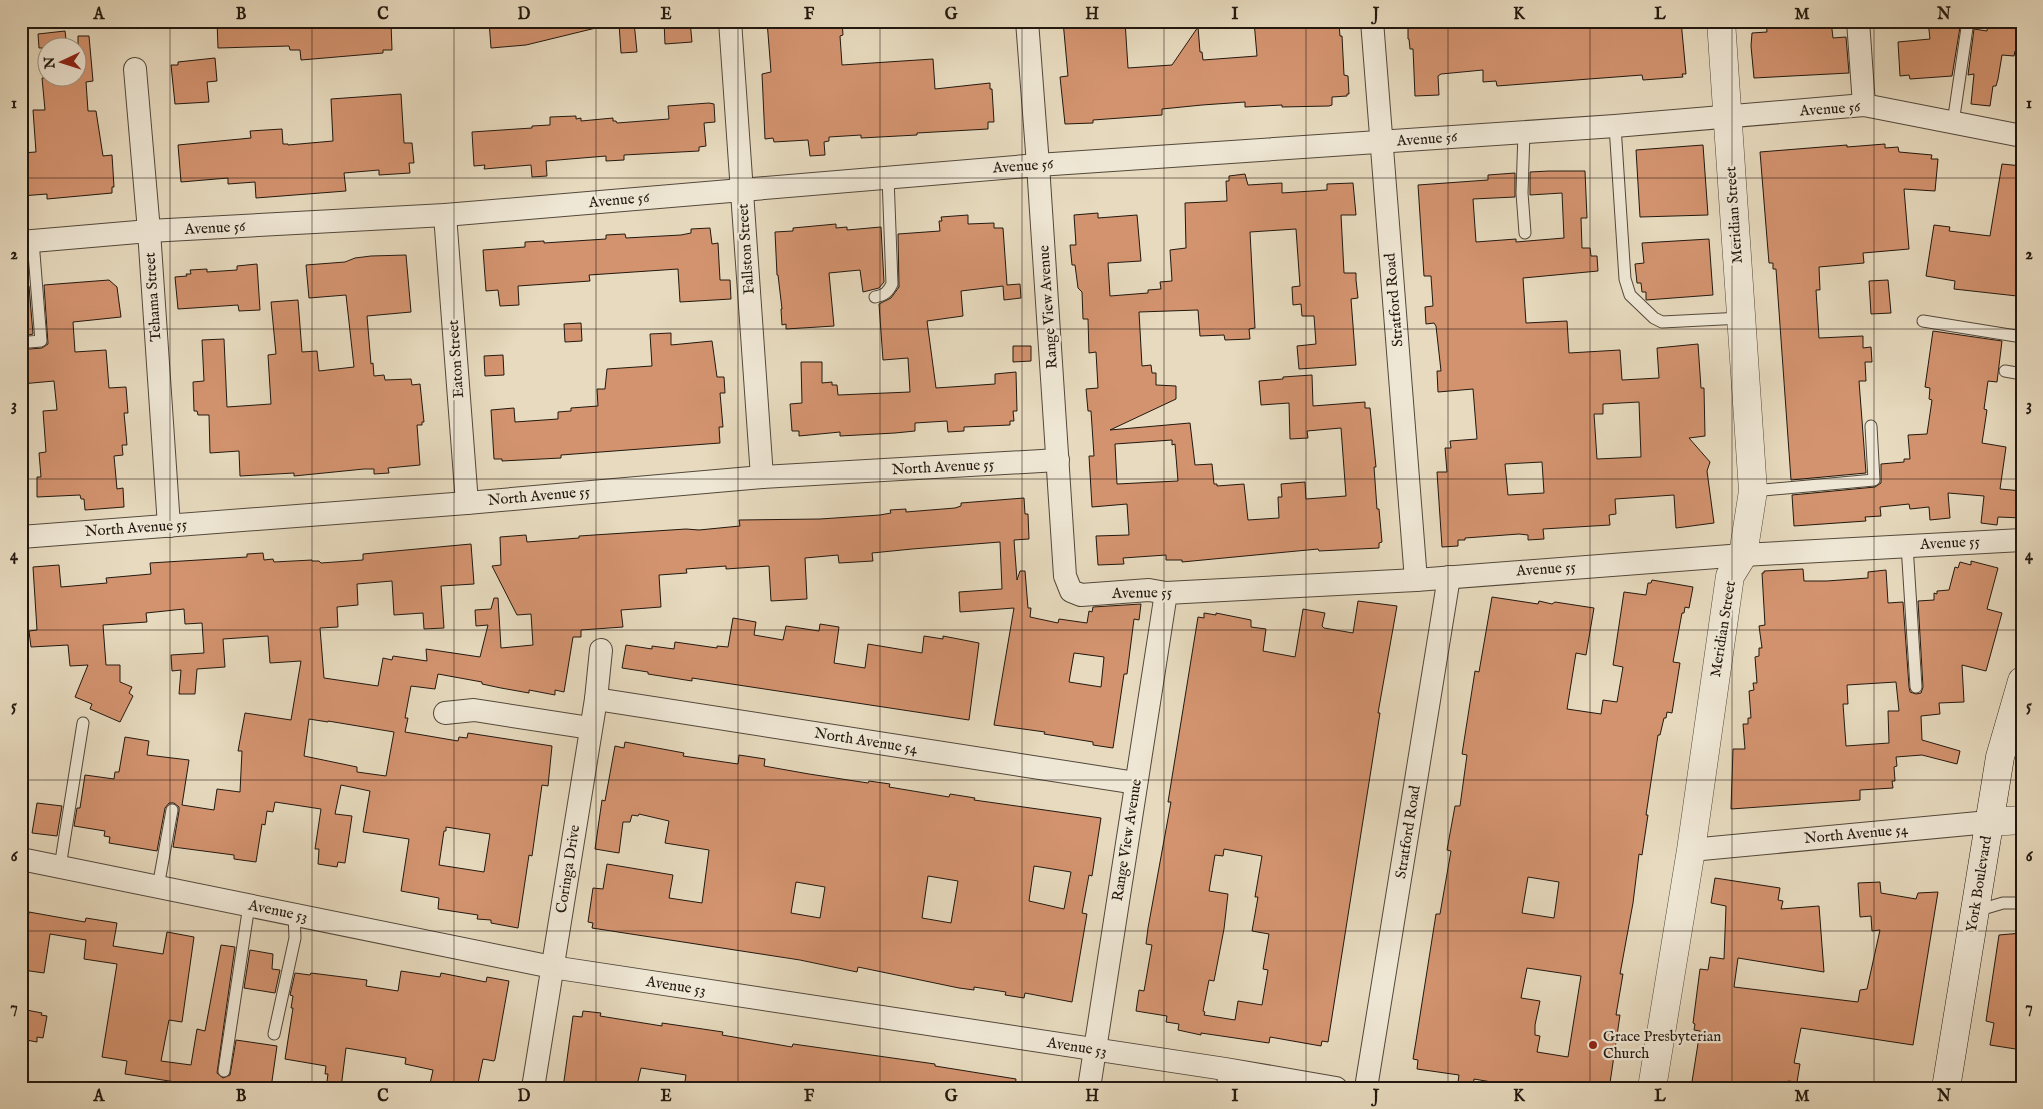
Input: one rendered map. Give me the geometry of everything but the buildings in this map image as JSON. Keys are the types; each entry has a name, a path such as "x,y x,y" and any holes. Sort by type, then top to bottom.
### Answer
{"street":[{"name":"Fallston Street","path":"730,21 762,477"},
{"name":"Range View Avenue","path":"1027,21 1065,576 1071,591"},
{"name":"Stratford Road","path":"1372,21 1416,580"},
{"name":"Meridian Street","path":"1652,1088 1690,850 1730,576 1743,554 1753,491 1720,21"},
{"path":"1858,21 1864,105"},
{"name":"Tehama Street","path":"135,69 149,231 169,526"},
{"name":"Avenue 56","path":"27,241 149,231 445,215 1038,164 1615,126 1864,105 2022,136"},
{"name":"Eaton Street","path":"445,215 467,502"},
{"name":"North Avenue 55","path":"21,537 762,477 1058,460"},
{"name":"Avenue 55","path":"1071,591 1081,595 1149,590 1166,593 1416,580 1743,554 2022,540"},
{"name":"Stratford Road","path":"1366,1088 1449,577"},
{"name":"Range View Avenue","path":"1090,1088 1166,593"},
{"name":"Coringa Drive","path":"533,1088 596,699 601,650"},
{"name":"York Boulevard","path":"1946,1088 2000,757 2022,682"},
{"name":"North Avenue 54","path":"596,699 1136,783"},
{"path":"445,713 474,710 590,728"},
{"name":"North Avenue 54","path":"1690,850 2022,820"},
{"name":"Avenue 53","path":"21,859 552,967 1096,1050 1224,1078 1336,1088"}],"lane":[{"path":"1953,123 1968,21"},
{"path":"1615,126 1625,279 1630,295 1654,318 1662,322 1742,318"},
{"path":"1524,132 1522,193 1525,233"},
{"path":"876,297 883,296 892,284 888,177"},
{"path":"27,241 42,341 29,342"},
{"path":"1923,321 2022,338"},
{"path":"2005,371 2022,374"},
{"path":"1753,491 1874,480 1871,426"},
{"path":"1907,545 1916,687"},
{"path":"60,867 83,723"},
{"path":"158,887 172,810"},
{"path":"1974,912 2003,903 2022,903"},
{"path":"224,1071 249,905"},
{"path":"274,1034 295,938 294,914"}],"place":[{"name":"Grace Presbyterian Church","path":"1593,1045"}]}
